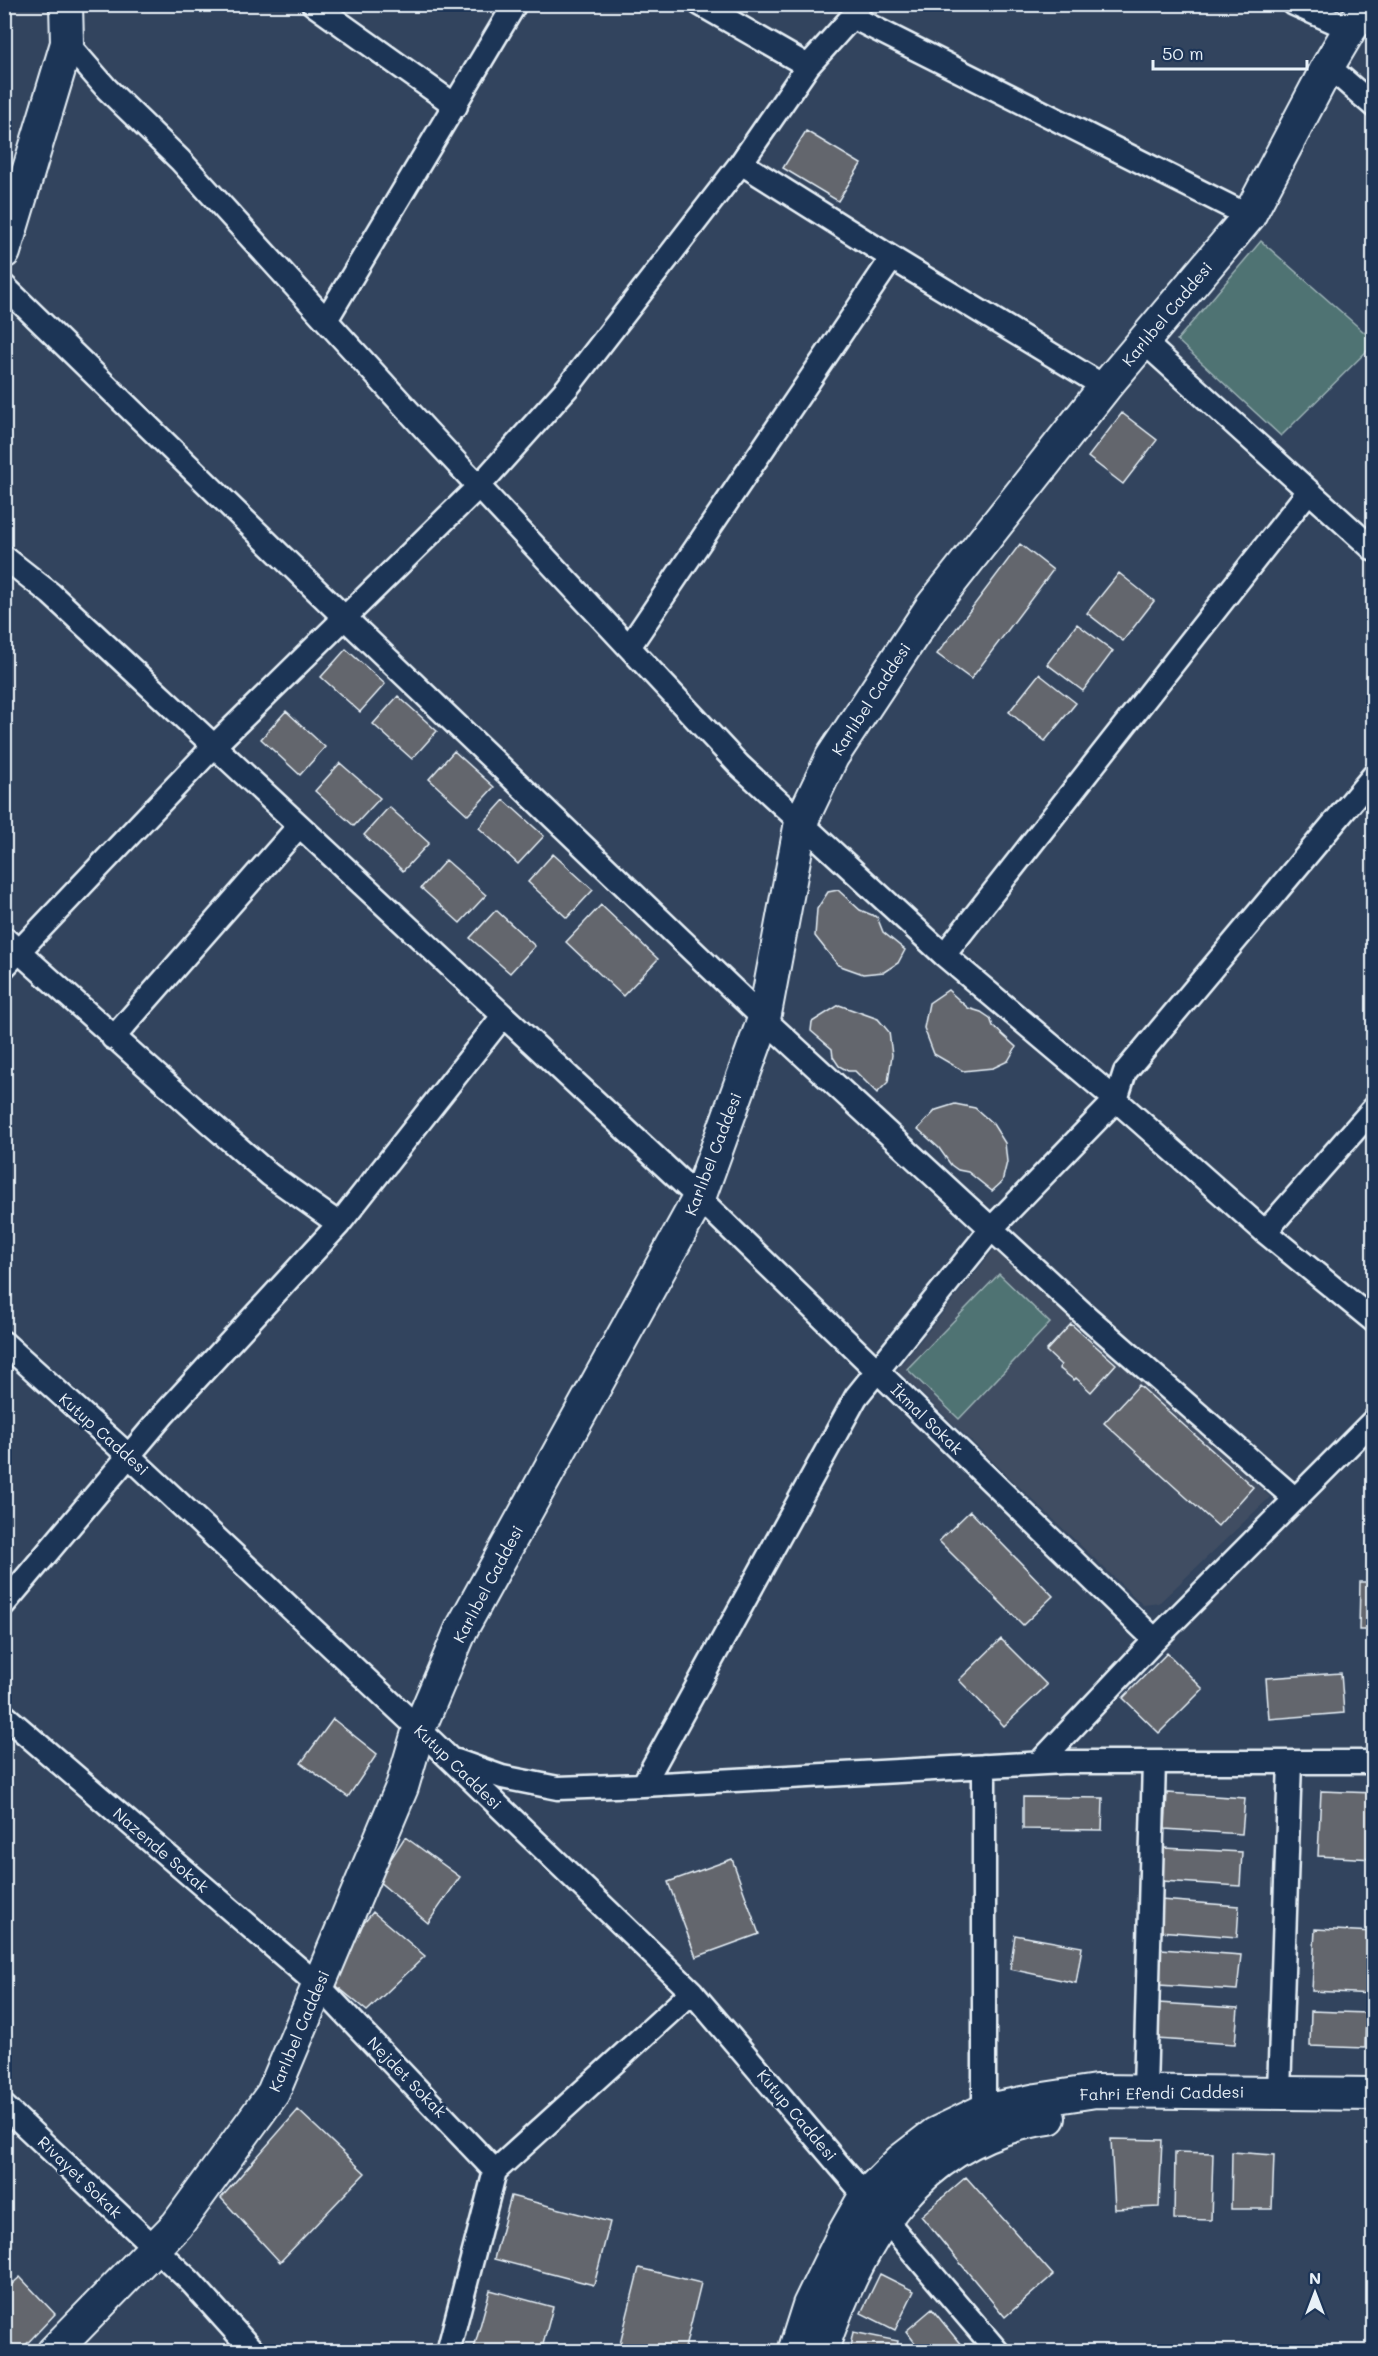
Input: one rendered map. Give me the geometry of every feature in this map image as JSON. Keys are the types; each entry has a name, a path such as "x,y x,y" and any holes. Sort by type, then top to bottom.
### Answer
{"street":[{"path":"4,252 12,200 67,43 66,4"},
{"path":"313,4 456,106"},
{"path":"326,320 515,4"},
{"path":"700,4 808,66"},
{"path":"1294,4 1350,29"},
{"name":"Karlıbel Caddesi","path":"53,2352 177,2225 273,2094 402,1787 419,1729 461,1630 699,1198 764,1019 801,822 832,757 932,606 1106,387 1248,216 1328,66 1368,4"},
{"path":"339,1224 270,1175 10,952 214,746 479,486 567,388 741,163 808,66 856,11 1248,216"},
{"path":"67,43 107,89 180,160 739,765 944,955 1116,1100 1265,1232 1374,1321"},
{"path":"1328,66 1374,106"},
{"path":"741,163 891,258 1106,387"},
{"path":"629,647 891,258"},
{"path":"4,286 345,618 764,1019 1086,1316 1294,1498"},
{"path":"1144,342 1374,550"},
{"path":"944,955 1308,492"},
{"name":"İkmal Sokak","path":"4,557 51,594 699,1198 1155,1640"},
{"path":"643,1785 856,1396 992,1228 1116,1100 1125,1072 1374,774"},
{"path":"113,1038 299,826"},
{"path":"4,1604 164,1414 339,1224 503,1016"},
{"path":"1265,1232 1374,1108"},
{"name":"Kutup Caddesi","path":"4,1343 129,1456 419,1729 692,1992 998,2352"},
{"path":"1039,1763 1155,1640 1374,1420"},
{"name":"Nazende Sokak","path":"4,1715 318,1985"},
{"path":"447,1757 502,1777 558,1788 1039,1763 1374,1762"},
{"path":"1145,2090 1154,1762"},
{"path":"1279,2092 1290,1762"},
{"path":"984,1766 984,2123"},
{"name":"Nejdet Sokak","path":"318,1985 495,2170"},
{"path":"448,2352 495,2170 692,1992"},
{"name":"Fahri Efendi Caddesi","path":"984,2123 1037,2100 1096,2091 1374,2094"},
{"name":"Rivayet Sokak","path":"4,2106 190,2282 254,2352"},
{"name":"Fahri Efendi Caddesi","path":"821,2352 833,2316 866,2245 874,2207 900,2161 934,2134 984,2123 1040,2119 1097,2111 1154,2109 1374,2114"},
{"name":"Fahri Efendi Caddesi","path":"794,2352 809,2305 843,2235 874,2207"}],"shaded area":[{"path":"997,1246 1270,1497 1159,1603 1143,1605 897,1370"}],"green space":[{"path":"1261,241 1373,340 1373,345 1281,436 1177,340"},
{"path":"999,1274 1050,1323 959,1419 907,1369"}],"building":[{"path":"806,131 861,164 838,201 783,168"},
{"path":"1122,413 1157,440 1123,484 1088,457"},
{"path":"1020,544 1053,570 971,679 937,654"},
{"path":"1119,573 1154,601 1123,641 1087,613"},
{"path":"1077,624 1113,651 1083,691 1047,664"},
{"path":"346,649 385,684 360,712 321,677"},
{"path":"1039,674 1076,703 1045,741 1009,712"},
{"path":"398,696 437,731 412,759 373,724"},
{"path":"286,711 325,747 300,775 261,739"},
{"path":"454,751 494,787 468,815 429,779"},
{"path":"340,763 380,798 354,826 315,791"},
{"path":"504,800 544,836 518,864 479,828"},
{"path":"389,807 429,843 403,871 364,835"},
{"path":"553,854 593,890 567,918 528,882"},
{"path":"446,860 486,895 460,923 421,888"},
{"path":"838,890 860,910 877,917 883,932 905,950 898,963 884,972 863,974 838,965 815,936 817,909 828,892"},
{"path":"601,905 658,959 623,996 566,942"},
{"path":"496,910 535,946 510,973 470,938"},
{"path":"948,990 968,1008 990,1018 993,1026 1016,1047 1008,1061 993,1068 963,1071 934,1054 924,1028 929,1003"},
{"path":"839,1005 878,1019 889,1032 892,1055 888,1082 877,1093 855,1071 848,1071 839,1066 833,1057 832,1049 811,1031 812,1022"},
{"path":"955,1104 975,1108 993,1124 1005,1143 1007,1162 1002,1182 992,1191 968,1172 958,1170 951,1165 939,1148 918,1129 936,1110"},
{"path":"1071,1324 1116,1364 1091,1392 1076,1378 1074,1380 1059,1368 1061,1365 1046,1351"},
{"path":"1139,1385 1253,1487 1218,1526 1104,1423"},
{"path":"970,1511 1053,1596 1023,1625 939,1541"},
{"path":"1360,1582 1374,1582 1374,1630 1359,1630"},
{"path":"1001,1639 1047,1685 1004,1726 959,1680"},
{"path":"1167,1653 1203,1689 1159,1733 1123,1698"},
{"path":"1341,1673 1344,1713 1269,1719 1266,1678"},
{"path":"333,1719 377,1754 348,1797 301,1763"},
{"path":"1321,1791 1374,1793 1374,1859 1318,1856"},
{"path":"1167,1793 1245,1798 1242,1834 1165,1829"},
{"path":"1023,1797 1103,1798 1102,1830 1023,1829"},
{"path":"405,1837 460,1877 428,1923 377,1880"},
{"path":"1164,1848 1242,1852 1240,1886 1162,1881"},
{"path":"732,1859 759,1934 696,1957 668,1882"},
{"path":"1160,1900 1239,1906 1237,1937 1159,1931"},
{"path":"373,1912 425,1956 367,2011 322,1974"},
{"path":"1315,1929 1374,1932 1374,1994 1312,1991"},
{"path":"1015,1935 1082,1947 1076,1983 1010,1969"},
{"path":"1161,1949 1241,1955 1237,1990 1159,1985"},
{"path":"1158,2003 1238,2008 1235,2044 1156,2039"},
{"path":"1311,2011 1366,2013 1365,2048 1310,2046"},
{"path":"298,2110 365,2173 280,2262 221,2198"},
{"path":"1111,2139 1162,2140 1159,2207 1115,2209"},
{"path":"1175,2152 1213,2153 1211,2220 1174,2219"},
{"path":"1232,2152 1274,2155 1272,2209 1231,2209"},
{"path":"966,2177 1053,2275 1005,2317 921,2216"},
{"path":"511,2196 610,2222 594,2285 494,2259"},
{"path":"639,2268 701,2283 684,2352 618,2352"},
{"path":"880,2274 914,2291 895,2330 861,2313"},
{"path":"20,2277 55,2314 19,2352 4,2352 4,2291"},
{"path":"490,2290 553,2307 541,2352 473,2352"},
{"path":"932,2309 962,2346 955,2352 922,2352 906,2331"},
{"path":"853,2332 898,2341 896,2352 849,2352"}]}
